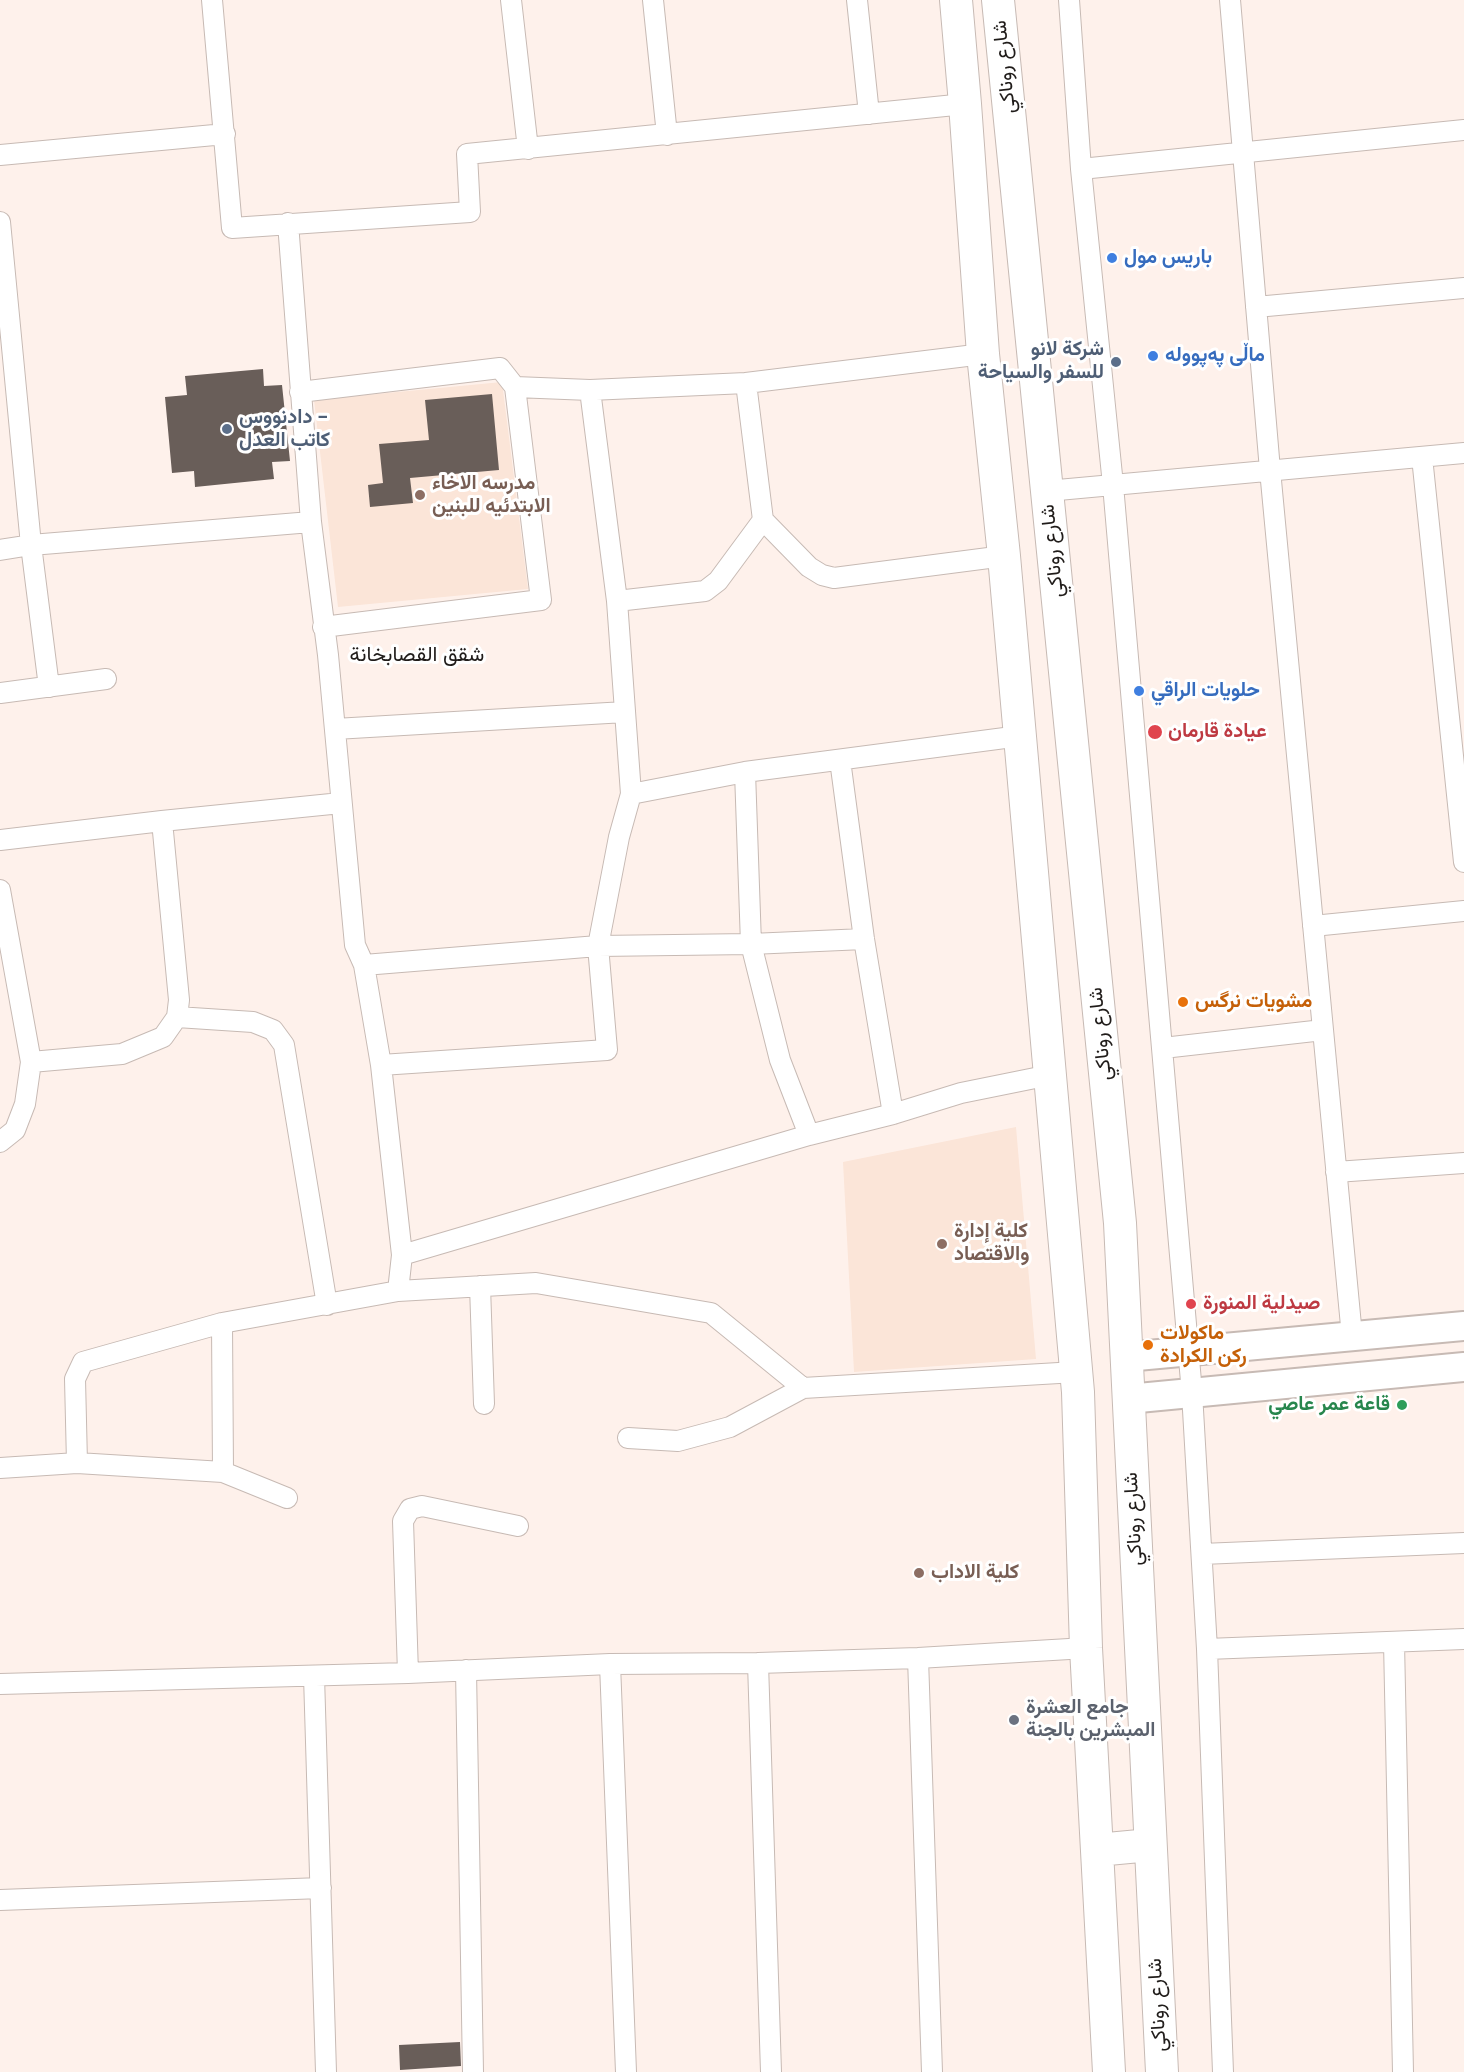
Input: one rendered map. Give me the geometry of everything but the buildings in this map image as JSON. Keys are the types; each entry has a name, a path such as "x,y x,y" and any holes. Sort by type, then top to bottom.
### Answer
{"main road":[{"path":"956,0 983,354 1004,555 1076,1372 1086,1648 1109,2072"},
{"name":"شارع روناكي","path":"998,0 1120,1223 1162,2072"},
{"path":"971,188 1017,184"},
{"path":"1126,1358 1464,1326"},
{"path":"1128,1399 1464,1367"},
{"path":"1097,1850 1150,1845"}],"street":[{"path":"212,0 232,228 470,212 467,154 965,104"},
{"path":"511,0 528,149"},
{"path":"653,0 667,135"},
{"path":"857,0 869,114"},
{"path":"1069,0 1081,169 1113,485 1189,1352 1207,1649 1223,2072"},
{"path":"1230,0 1270,470 1352,1336"},
{"path":"1081,169 1464,130"},
{"path":"0,155 225,134"},
{"path":"0,222 31,545 49,687"},
{"path":"288,223 311,522 328,656 355,945 364,964 381,1065 402,1255 398,1291"},
{"path":"1256,307 1464,288"},
{"path":"515,387 590,390 746,383 983,354"},
{"path":"300,392 500,368 515,387 541,600 323,627"},
{"path":"746,383 763,520 809,567 822,575 834,578 1004,555"},
{"path":"381,1065 607,1050 598,946 619,837 631,794 617,601 590,390"},
{"path":"1047,491 1464,453"},
{"path":"1422,457 1463,851"},
{"path":"617,601 705,591 718,581 763,520"},
{"path":"0,550 31,545 311,522"},
{"path":"0,693 106,679"},
{"path":"334,729 625,712"},
{"path":"631,794 745,772 1020,736"},
{"path":"840,760 864,939 893,1114"},
{"path":"745,772 751,944 780,1060 809,1135"},
{"path":"0,840 341,803"},
{"path":"31,1062 122,1054 163,1037 177,1017 179,1000 162,821"},
{"path":"0,890 31,1062 25,1104 15,1130 0,1142"},
{"path":"1313,926 1464,911"},
{"path":"364,964 598,946 751,944 864,939"},
{"path":"177,1017 253,1022 273,1030 284,1045 327,1305"},
{"path":"1163,1048 1323,1030"},
{"path":"402,1255 809,1135 893,1114 961,1092 1050,1075"},
{"path":"1336,1172 1464,1163"},
{"path":"77,1463 75,1379 83,1362 222,1323 398,1291 536,1283 711,1313 803,1388"},
{"path":"480,1286 484,1404"},
{"path":"222,1323 224,1472"},
{"path":"628,1438 678,1441 730,1427 803,1388 1076,1372"},
{"path":"0,1468 77,1463 224,1472 287,1498"},
{"path":"408,1673 404,1521 410,1509 422,1506 518,1526"},
{"path":"1202,1554 1464,1543"},
{"path":"1207,1649 1464,1639"},
{"path":"1394,1642 1403,2072"},
{"path":"0,1684 408,1673 610,1664 758,1663 918,1658 1086,1648"},
{"path":"918,1658 932,2072"},
{"path":"758,1663 771,2072"},
{"path":"610,1664 626,2072"},
{"path":"466,1670 472,2072"},
{"path":"314,1676 326,2072"},
{"path":"0,1900 321,1888"}],"shaded area":[{"name":"مدرسه الاخاء الابتدئيه للبنين","path":"502,382 528,589 338,607 314,400"},
{"path":"1016,1127 1036,1359 854,1372 843,1162"}],"place":[{"name":"باريس مول","path":"1112,258"},
{"name":"ماڵی پەپوولە","path":"1153,356"},
{"name":"شركة لانو للسفر والسياحة","path":"1116,362"},
{"name":"دادنووس - کاتب العدل","path":"227,429"},
{"name":"مدرسه الاخاء الابتدئيه للبنين","path":"420,495"},
{"name":"حلويات الراقي","path":"1139,691"},
{"name":"عيادة قارمان","path":"1155,732"},
{"name":"مشويات نرگس","path":"1183,1002"},
{"name":"كلية إدارة والاقتصاد","path":"942,1244"},
{"name":"صيدلية المنورة","path":"1191,1304"},
{"name":"ماكولات ركن الكرادة","path":"1148,1345"},
{"name":"قاعة عمر عاصي","path":"1402,1405"},
{"name":"كلية الاداب","path":"919,1573"},
{"name":"جامع العشرة المبشرين بالجنة","path":"1014,1720"}],"district":[{"name":"شقق القصابخانة","path":"417,655"}]}
